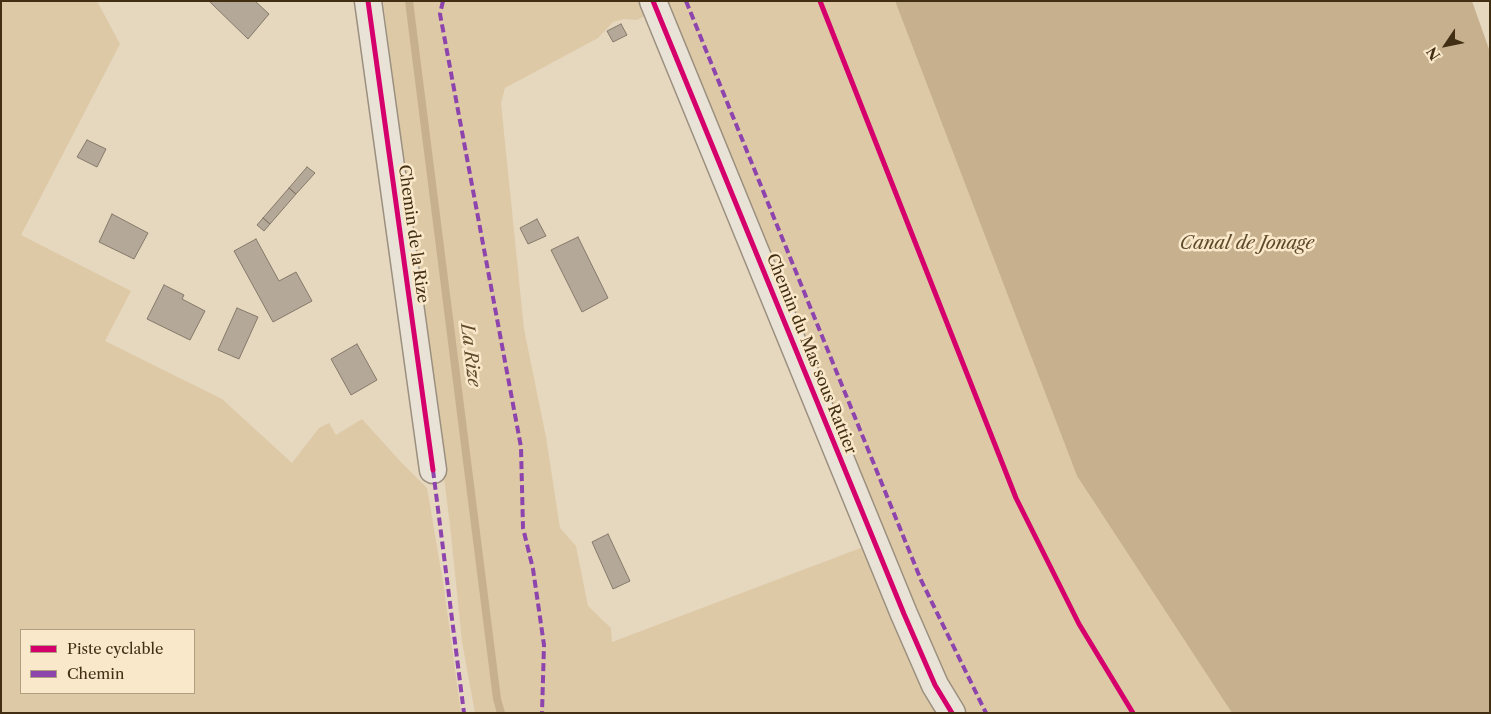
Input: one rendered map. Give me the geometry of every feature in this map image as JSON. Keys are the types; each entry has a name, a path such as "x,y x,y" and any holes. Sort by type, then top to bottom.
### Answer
{"street":[{"name":"Chemin de la Rize","path":"368,1 433,470"},
{"name":"Chemin du Mas sous Rattier","path":"654,1 904,614 935,685 952,713"}],"shaded area":[{"path":"1,1 97,1 120,44 21,235 131,291 105,341 222,399 292,463 319,428 329,423 336,435 362,419 427,488 444,588 461,713 1,713"},
{"path":"383,1 643,1 648,14 637,20 624,19 613,22 598,38 505,88 501,103 524,329 546,437 560,528 576,546 588,606 611,628 612,642 866,546 943,713 475,713 462,642 450,525"},
{"path":"653,1 895,1 1077,476 1232,713 952,713"}],"water":[{"name":"Canal de Jonage","path":"895,1 1472,1 1490,52 1490,713 1232,713 1077,476"}],"building":[{"path":"211,1 255,1 269,14 248,39"},
{"path":"621,24 627,35 613,42 607,31"},
{"path":"87,140 106,149 97,167 77,157"},
{"path":"307,167 315,173 296,194 289,188"},
{"path":"289,188 296,194 270,224 263,218"},
{"path":"112,214 148,233 134,259 99,242"},
{"path":"263,218 270,224 264,231 257,225"},
{"path":"537,219 546,236 528,244 520,228"},
{"path":"578,237 608,298 582,312 551,250"},
{"path":"256,239 279,281 296,272 312,301 273,322 234,251"},
{"path":"164,285 184,295 182,299 205,311 190,340 147,319"},
{"path":"237,308 258,317 239,359 218,350"},
{"path":"357,344 377,380 351,395 331,359"},
{"path":"608,534 630,581 613,589 592,542"}],"waterway":[{"name":"La Rize","path":"409,1 497,699 501,713"}],"marked path":[{"path":"443,1 440,14 521,447 523,528 533,569 544,645 542,713"},
{"path":"686,1 921,580 986,713"},
{"path":"433,470 464,713"}],"cycle path":[{"path":"368,1 433,470"},
{"path":"653,1 904,614 935,685 952,713"},
{"path":"820,1 1016,498 1079,624 1133,713"}]}
